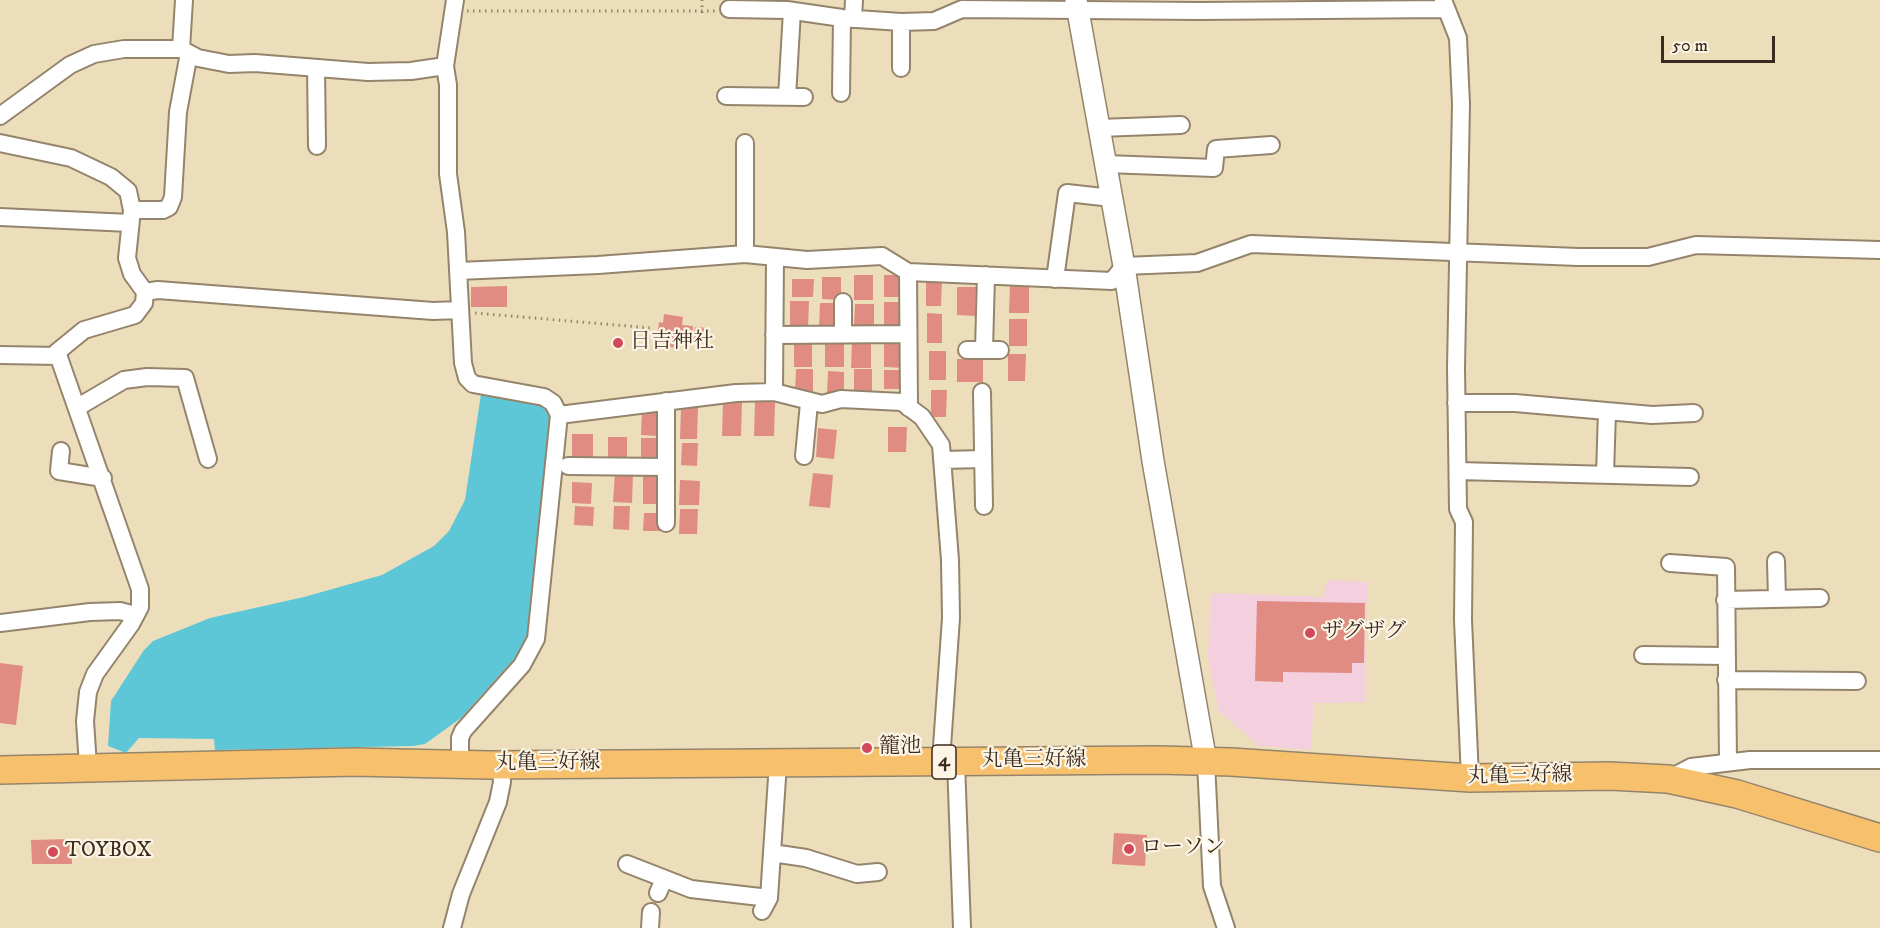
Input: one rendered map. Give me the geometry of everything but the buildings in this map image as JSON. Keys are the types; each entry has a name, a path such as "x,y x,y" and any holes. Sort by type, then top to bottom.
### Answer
{"main road":[{"name":"丸亀三好線","path":"0,770 88,766 1206,762 1470,778 1609,776 1668,779 1737,794 1880,838"}],"street":[{"path":"10,223 131,216 169,207 173,197 178,112 185,51 183,0"},
{"path":"841,93 847,19 855,0"},
{"path":"729,9 792,11 847,19 901,22 934,21 976,4 1445,4 1458,38 1461,93 1456,403 1458,509 1464,522 1463,620 1470,778"},
{"path":"455,5 445,66 448,85 448,174 458,271 463,363 467,378 480,387 544,397 553,403 559,415 536,639 522,664 463,731 460,764"},
{"path":"1077,5 1124,266 1153,461 1206,762 1212,886 1226,928"},
{"path":"787,97 792,11"},
{"path":"901,22 901,68"},
{"path":"0,116 15,107 43,82 94,54 124,49 185,51 198,58 229,64 368,72 411,71 445,66"},
{"path":"316,68 317,146"},
{"path":"726,96 804,97"},
{"path":"1099,128 1181,125"},
{"path":"0,143 55,154 86,164 111,177 128,191 131,216 127,258 132,274 145,292 144,303 135,315 84,330 57,352 140,589 140,607 95,674 88,692 85,721 88,766"},
{"path":"745,143 752,200 745,254"},
{"path":"1106,164 1214,168 1216,149 1272,145"},
{"path":"1055,279 1067,193 1112,198"},
{"path":"458,271 598,266 745,254 807,260 882,256 908,272 1112,281 1124,266 1197,263 1251,244 1457,254 1648,257 1696,245 1880,250"},
{"path":"774,392 775,257"},
{"path":"908,272 909,408"},
{"path":"984,350 986,275"},
{"path":"145,292 158,290 433,311 459,310"},
{"path":"843,302 843,334"},
{"path":"774,335 909,334"},
{"path":"0,355 59,356"},
{"path":"78,407 124,380 147,377 185,378 208,459"},
{"path":"559,415 736,393 774,392 809,403 822,404 841,399 902,402 922,417 941,445 943,460 951,618 948,762 962,928"},
{"path":"982,392 984,506"},
{"path":"666,401 666,523"},
{"path":"804,456 809,403"},
{"path":"1456,403 1515,403 1607,411 1634,406 1694,413"},
{"path":"1605,475 1607,411"},
{"path":"61,452 58,478 103,478"},
{"path":"943,460 983,459"},
{"path":"568,466 666,467"},
{"path":"1458,471 1690,477"},
{"path":"1776,561 1777,599"},
{"path":"1670,563 1726,567 1728,762"},
{"path":"1725,600 1820,598"},
{"path":"0,623 90,612 120,611 135,615"},
{"path":"1643,655 1726,656"},
{"path":"1726,680 1807,687 1857,681"},
{"path":"1668,779 1691,766 1728,762 1768,759 1880,760"},
{"path":"627,864 661,886 765,905 772,853 778,762"},
{"path":"452,928 461,894 498,802 502,782 501,765"},
{"path":"772,853 806,858 857,874 878,872"}],"path":[{"path":"702,0 702,13"},
{"path":"455,5 702,13 729,9"},
{"path":"459,310 651,328"}],"shaded area":[{"path":"1328,580 1367,582 1365,702 1314,703 1311,750 1259,746 1219,711 1208,658 1211,593 1323,597"}],"water":[{"path":"481,394 544,399 553,414 532,626 525,645 515,658 461,718 425,744 413,746 215,750 214,739 139,738 126,753 108,746 111,701 144,650 153,641 210,618 304,597 382,575 434,546 449,531 465,500"}],"place":[{"name":"日吉神社","path":"618,343"},
{"name":"ザグザグ","path":"1310,633"},
{"name":"籠池","path":"867,748"},
{"name":"ローソン","path":"1129,849"},
{"name":"TOYBOX","path":"53,852"}]}
